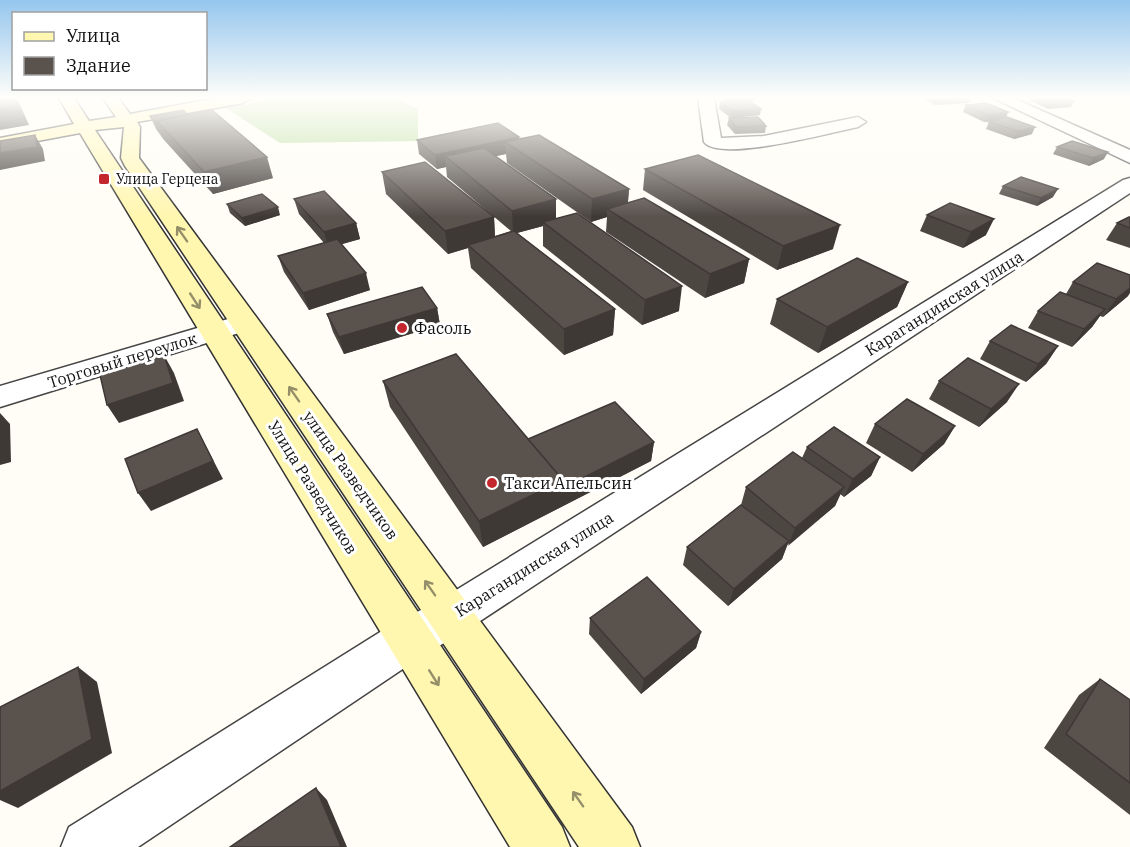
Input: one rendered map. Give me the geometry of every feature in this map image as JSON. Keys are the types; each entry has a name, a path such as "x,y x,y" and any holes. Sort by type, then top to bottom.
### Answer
{"main road":[{"name":"Улица Разведчиков","path":"93,138 230,328 409,639 542,847"},
{"name":"улица Разведчиков","path":"133,138 130,148 134,166 230,328 450,617 612,847"}],"street":[{"path":"712,138 713,142 722,144 776,138"},
{"path":"1087,138 1130,157"},
{"name":"Карагандинская улица","path":"89,847 409,639 450,617 1130,184"},
{"name":"Торговый переулок","path":"0,397 230,328"}],"green space":[{"path":"272,138 418,138 418,141 280,143"}],"building":[{"path":"35,138 37,147 0,153 0,141"},
{"path":"172,138 244,138 267,157 204,172"},
{"path":"429,138 517,138 435,155 417,140"},
{"path":"527,138 543,138 629,189 592,199 505,142"},
{"path":"1072,141 1108,152 1093,158 1057,147"},
{"path":"484,148 556,199 512,211 445,156"},
{"path":"698,155 840,225 783,246 645,169"},
{"path":"425,162 494,217 445,231 382,172"},
{"path":"1021,177 1058,189 1041,198 1003,186"},
{"path":"324,191 356,223 324,232 294,199"},
{"path":"262,194 278,207 242,218 227,204"},
{"path":"644,198 749,259 710,274 607,209"},
{"path":"950,203 994,219 971,232 927,215"},
{"path":"577,213 682,286 645,300 543,222"},
{"path":"1130,217 1130,228 1117,223"},
{"path":"514,231 615,309 564,329 468,245"},
{"path":"337,239 366,273 303,293 278,256"},
{"path":"857,258 908,282 827,327 777,299"},
{"path":"1097,263 1130,275 1130,288 1116,299 1073,282"},
{"path":"422,287 437,308 339,337 327,314"},
{"path":"1060,292 1105,309 1084,329 1038,311"},
{"path":"1011,325 1058,346 1038,364 990,341"},
{"name":"Такси Апельсин","path":"456,354 563,480 479,521 383,381"},
{"path":"164,355 173,383 107,405 100,375"},
{"path":"968,358 1019,384 991,409 939,381"},
{"path":"907,399 955,426 923,454 875,424"},
{"path":"615,402 654,442 563,488 563,480 528,439"},
{"path":"834,427 880,457 853,479 807,447"},
{"path":"197,429 213,461 138,493 125,459"},
{"path":"793,452 844,487 795,528 746,487"},
{"path":"741,505 789,541 734,589 687,547"},
{"path":"647,577 701,632 644,679 590,618"},
{"path":"78,667 92,739 0,791 0,707"},
{"path":"1100,679 1130,700 1130,783 1066,734"},
{"path":"316,788 341,847 230,847"}],"place":[{"name":"Улица Герцена","path":"104,179"},
{"name":"Фасоль","path":"402,328"},
{"name":"Такси Апельсин","path":"492,483"}]}
